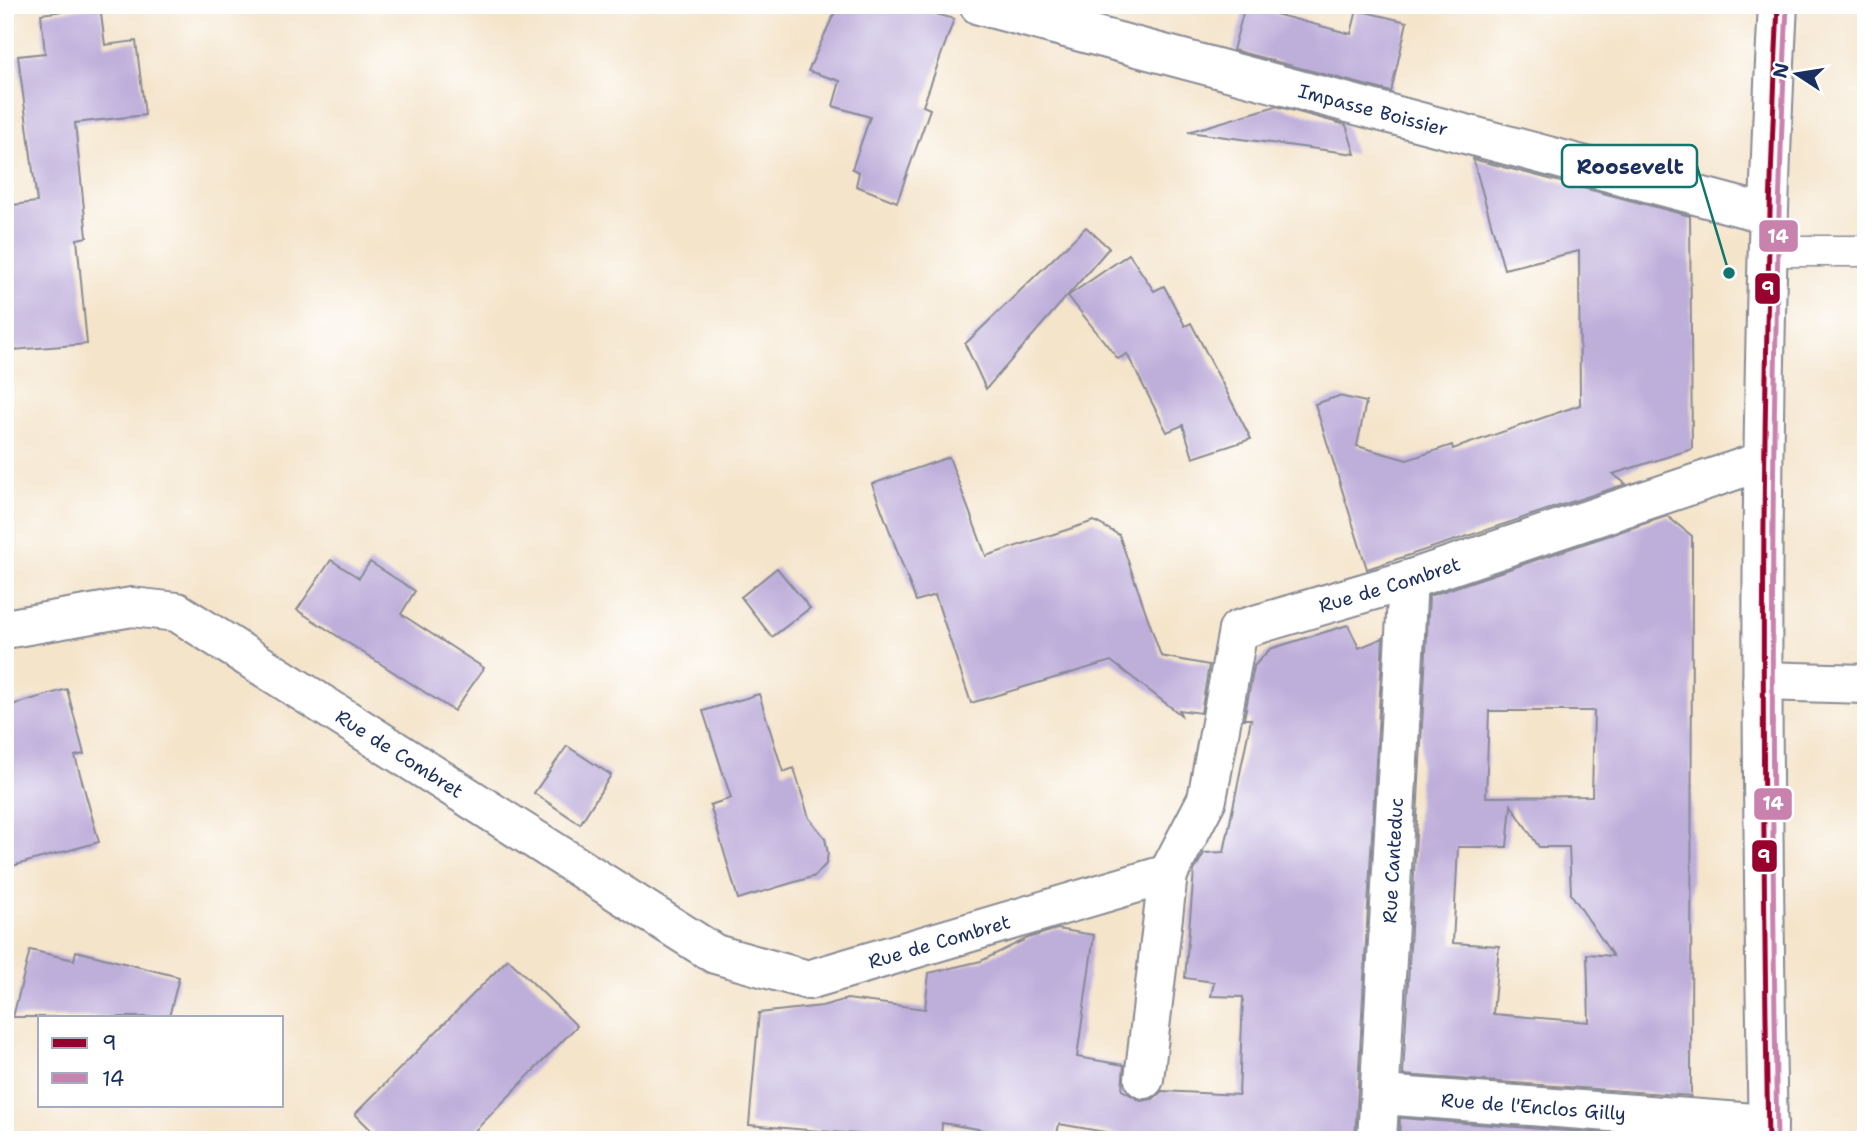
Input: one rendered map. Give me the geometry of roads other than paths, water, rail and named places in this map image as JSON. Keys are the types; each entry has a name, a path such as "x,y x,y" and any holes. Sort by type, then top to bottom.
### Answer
{"street":[{"name":"Impasse Boissier","path":"979,5 1766,232"},
{"path":"1768,1132 1762,681 1763,461 1766,232 1778,5"},
{"name":"Rue de Combret","path":"5,629 132,607 177,612 715,954 808,980 1168,874 1207,799 1238,630 1408,580 1763,461"},
{"name":"Rue Canteduc","path":"1377,1140 1382,1095 1408,580"},
{"path":"1762,681 1866,684"},
{"path":"1144,1079 1168,874"},
{"name":"Rue de l'Enclos Gilly","path":"1382,1095 1768,1132"}],"lane":[{"path":"1766,232 1866,251"}],"place":[{"name":"Roosevelt","path":"1729,273"}]}
